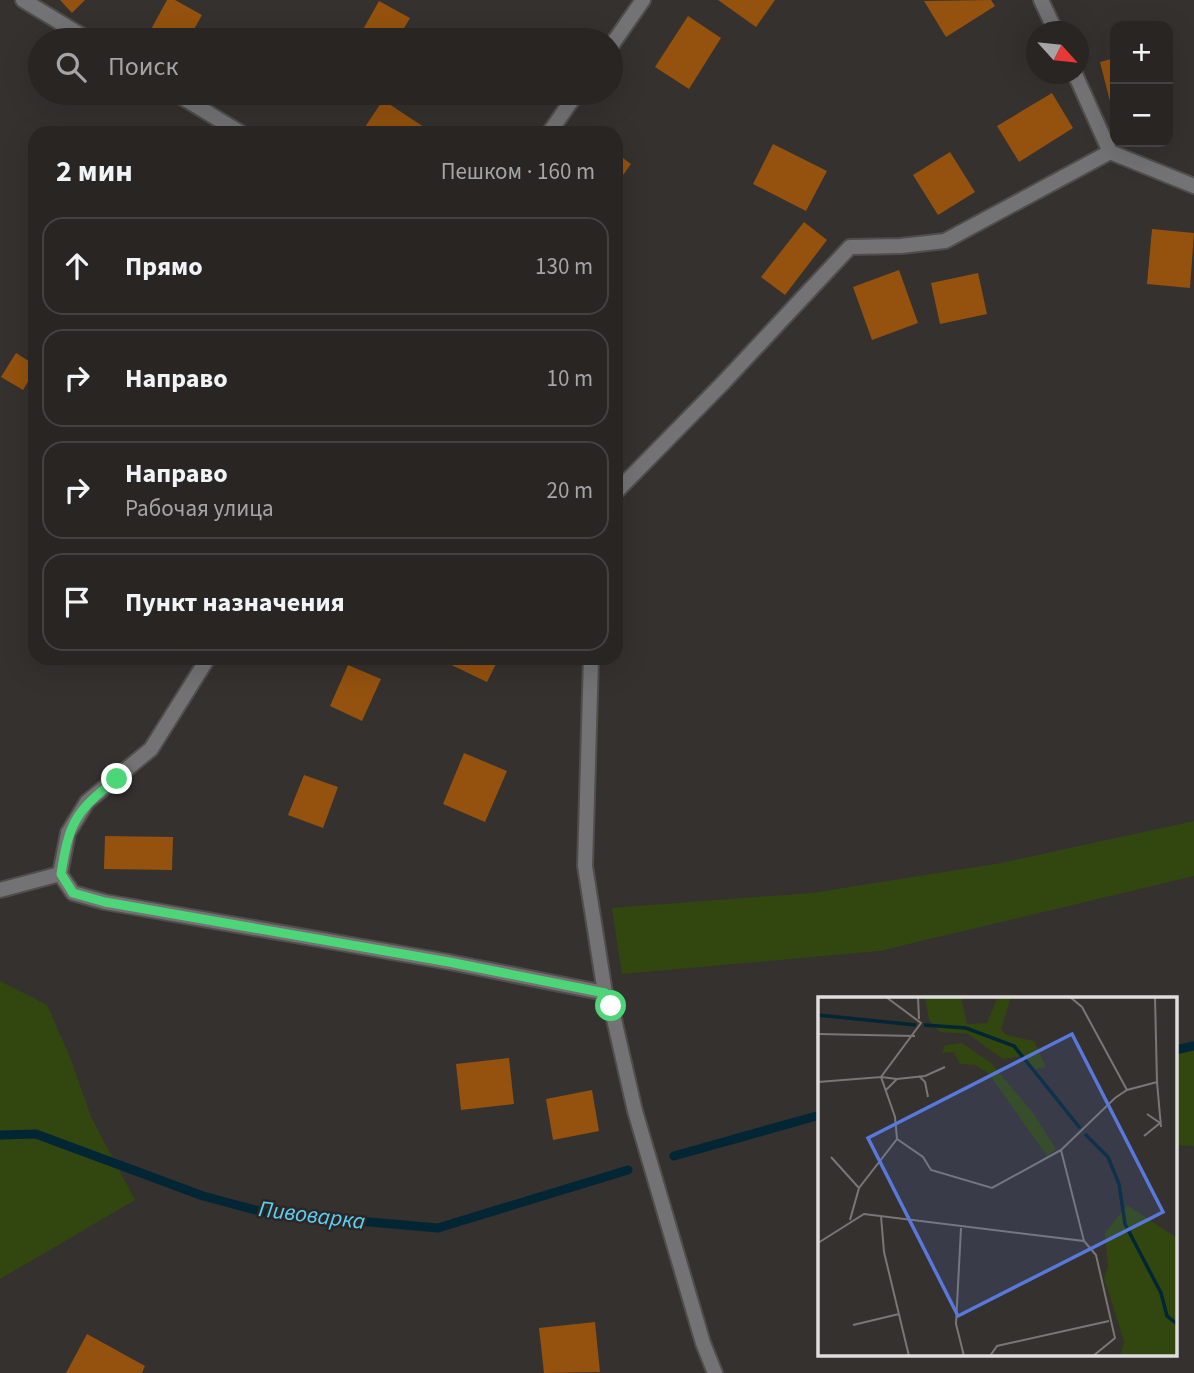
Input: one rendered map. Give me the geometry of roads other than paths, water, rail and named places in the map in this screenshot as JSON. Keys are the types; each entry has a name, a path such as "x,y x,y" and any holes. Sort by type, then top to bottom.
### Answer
{"street":[{"path":"23,0 69,28"},
{"path":"623,29 643,0"},
{"path":"1041,0 1051,21"},
{"path":"1079,84 1110,152 1194,186"},
{"path":"195,105 229,126"},
{"path":"554,126 569,105"},
{"path":"623,485 850,247 901,246 945,241 1110,152"},
{"path":"204,665 151,749 87,802 68,833 61,874 73,893 105,902 449,962 605,993"},
{"path":"591,665 584,866 605,993 611,1006 635,1111 715,1373"},
{"path":"0,890 61,874"}],"waterway":[{"name":"Пивоварка","path":"1176,1050 1194,1046"},
{"name":"Пивоварка","path":"674,1156 818,1116"},
{"name":"Пивоварка","path":"0,1135 36,1134 203,1196 267,1213 438,1228 628,1170"}]}
